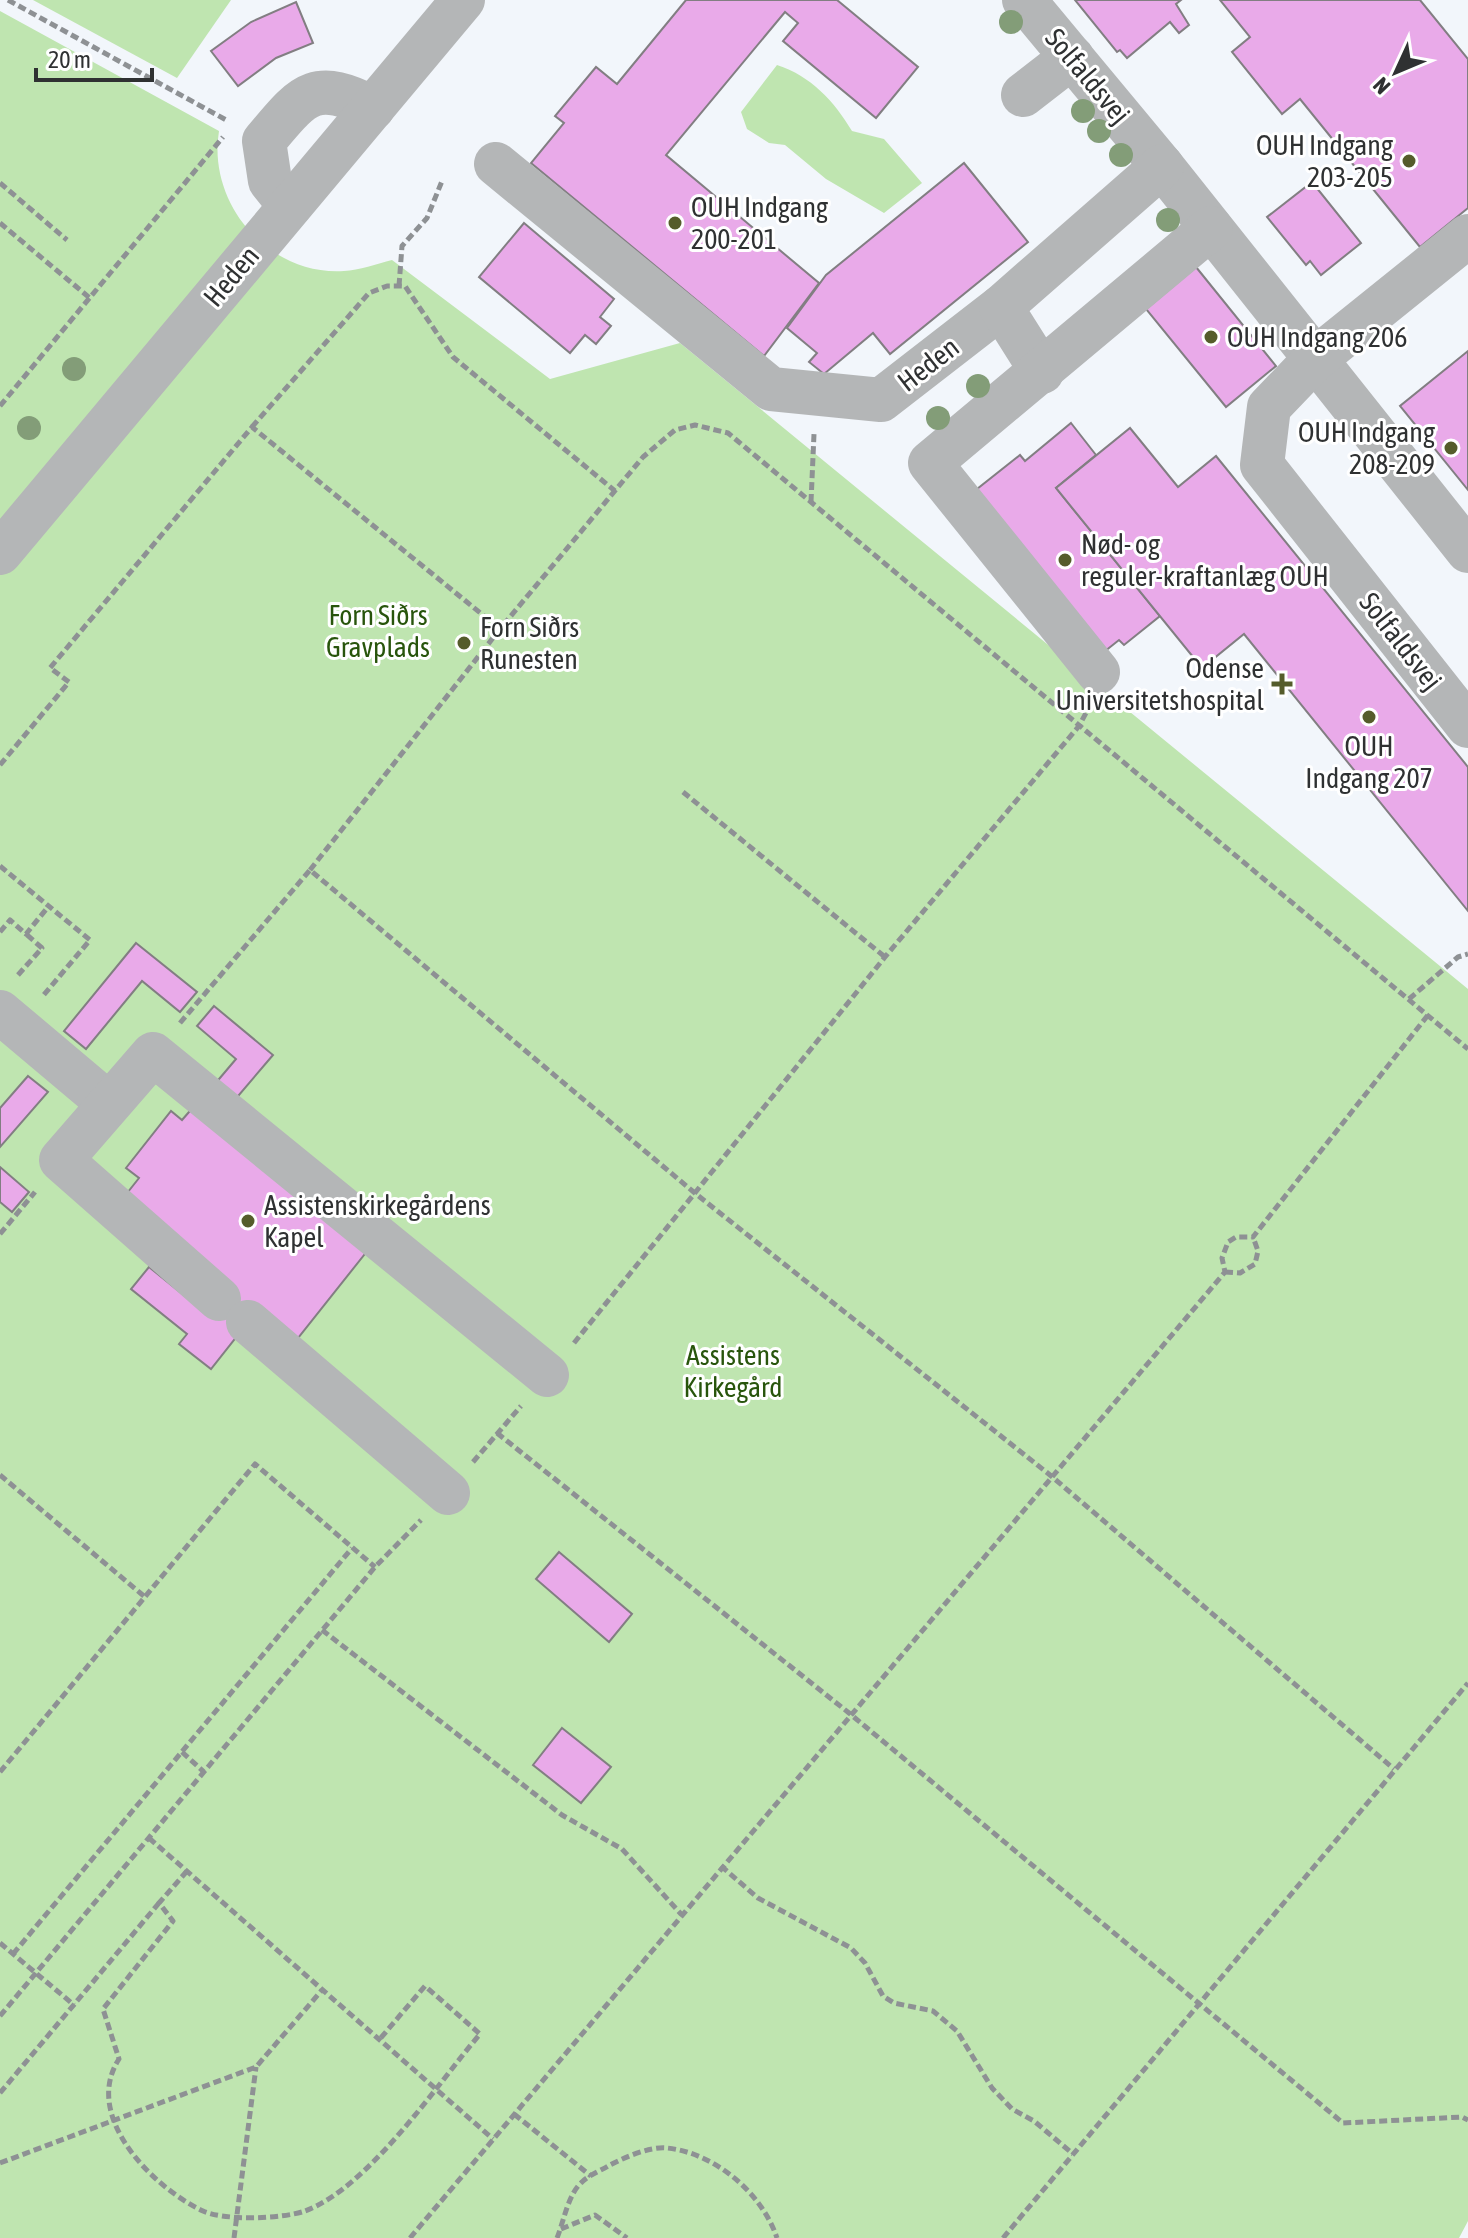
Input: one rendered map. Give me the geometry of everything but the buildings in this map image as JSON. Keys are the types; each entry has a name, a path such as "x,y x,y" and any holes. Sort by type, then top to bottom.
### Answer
{"street":[{"name":"Heden","path":"0,553 463,0"},
{"name":"Solfaldsvej","path":"1024,0 1162,166 1468,551"},
{"path":"1023,95 1072,57"},
{"path":"290,206 270,181 264,141 300,98 340,91 373,108"},
{"name":"Heden","path":"496,164 771,389 881,400 1001,307 1162,166"},
{"path":"1098,672 930,463 1211,228"},
{"path":"1314,360 1468,236"},
{"path":"1001,307 1042,372"},
{"name":"Solfaldsvej","path":"1314,360 1269,407 1262,465 1468,726"},
{"path":"11,1005 108,1103"},
{"path":"448,1493 61,1160 108,1103 153,1054 547,1375"}],"path":[{"path":"0,406 234,124 8,0"},
{"path":"399,286 402,246 427,218 442,181"},
{"path":"0,183 67,240"},
{"path":"0,223 91,299"},
{"path":"0,765 69,682 50,668 369,293 405,286 453,357 615,491"},
{"path":"811,502 816,393"},
{"path":"153,1054 310,870 500,629 643,457 675,430 695,425 728,433 1468,1049"},
{"path":"252,427 500,629"},
{"path":"0,2016 375,1567 448,1493 547,1375 885,957 1079,726 1093,698 1098,672"},
{"path":"683,792 885,957"},
{"path":"0,866 90,940 11,1005"},
{"path":"310,870 696,1194 1050,1475 1394,1769"},
{"path":"26,934 49,907"},
{"path":"0,932 10,920 42,948 11,1005"},
{"path":"1408,999 1458,957 1468,954"},
{"path":"1253,1237 1428,1015"},
{"path":"0,1234 61,1160"},
{"path":"1225,1272 1222,1258 1228,1242 1236,1237 1253,1237"},
{"path":"1225,1272 1240,1273 1255,1264 1258,1251 1253,1237"},
{"path":"410,2238 849,1713 1225,1272"},
{"path":"497,1433 849,1713 1343,2123 1462,2117 1468,2120"},
{"path":"0,1772 255,1464 375,1567"},
{"path":"0,1475 145,1597"},
{"path":"13,1954 352,1548"},
{"path":"322,1630 562,1815 622,1849 681,1914"},
{"path":"1003,2238 1468,1683"},
{"path":"182,1752 204,1772"},
{"path":"149,1838 493,2139"},
{"path":"721,1866 758,1898 851,1948 865,1963 883,1996 894,2003 933,2011 957,2031 1002,2099 1073,2154"},
{"path":"0,2093 187,1871"},
{"path":"159,1903 173,1921 103,2009 119,2059 109,2075 111,2121 152,2178 204,2212 260,2218 304,2212 339,2193 372,2163 480,2034 425,1986 379,2040"},
{"path":"0,1943 74,2005"},
{"path":"0,2163 256,2067 322,1990"},
{"path":"234,2238 256,2067"},
{"path":"514,2114 591,2176"},
{"path":"557,2238 575,2190 591,2176 620,2160 665,2147 709,2159 748,2191 772,2224 777,2238"},
{"path":"561,2229 595,2215 627,2238"}],"green space":[{"path":"33,0 231,0 177,78"},
{"name":"Assistens Kirkegård","path":"0,11 219,131 218,158 223,184 233,208 248,230 268,248 291,261 316,269 344,271 392,260 550,379 680,343 1468,989 1468,2221 1459,2238 0,2238"},
{"path":"777,65 811,83 852,131 884,139 922,183 884,213 826,179 785,145 769,143 747,129 741,112"}],"place":[{"name":"OUH Indgang 203-205","path":"1409,161"},
{"name":"OUH Indgang 200-201","path":"675,223"},
{"name":"OUH Indgang 206","path":"1211,337"},
{"name":"OUH Indgang 208-209","path":"1451,448"},
{"name":"Nød- og reguler-kraftanlæg OUH","path":"1065,560"},
{"name":"Forn Siðrs Runesten","path":"464,643"},
{"name":"Odense Universitetshospital","path":"1282,684"},
{"name":"OUH Indgang 207","path":"1369,717"},
{"name":"Assistenskirkegårdens Kapel","path":"248,1221"}],"park label":[{"name":"Forn Siðrs Gravplads","path":"378,631"}]}
